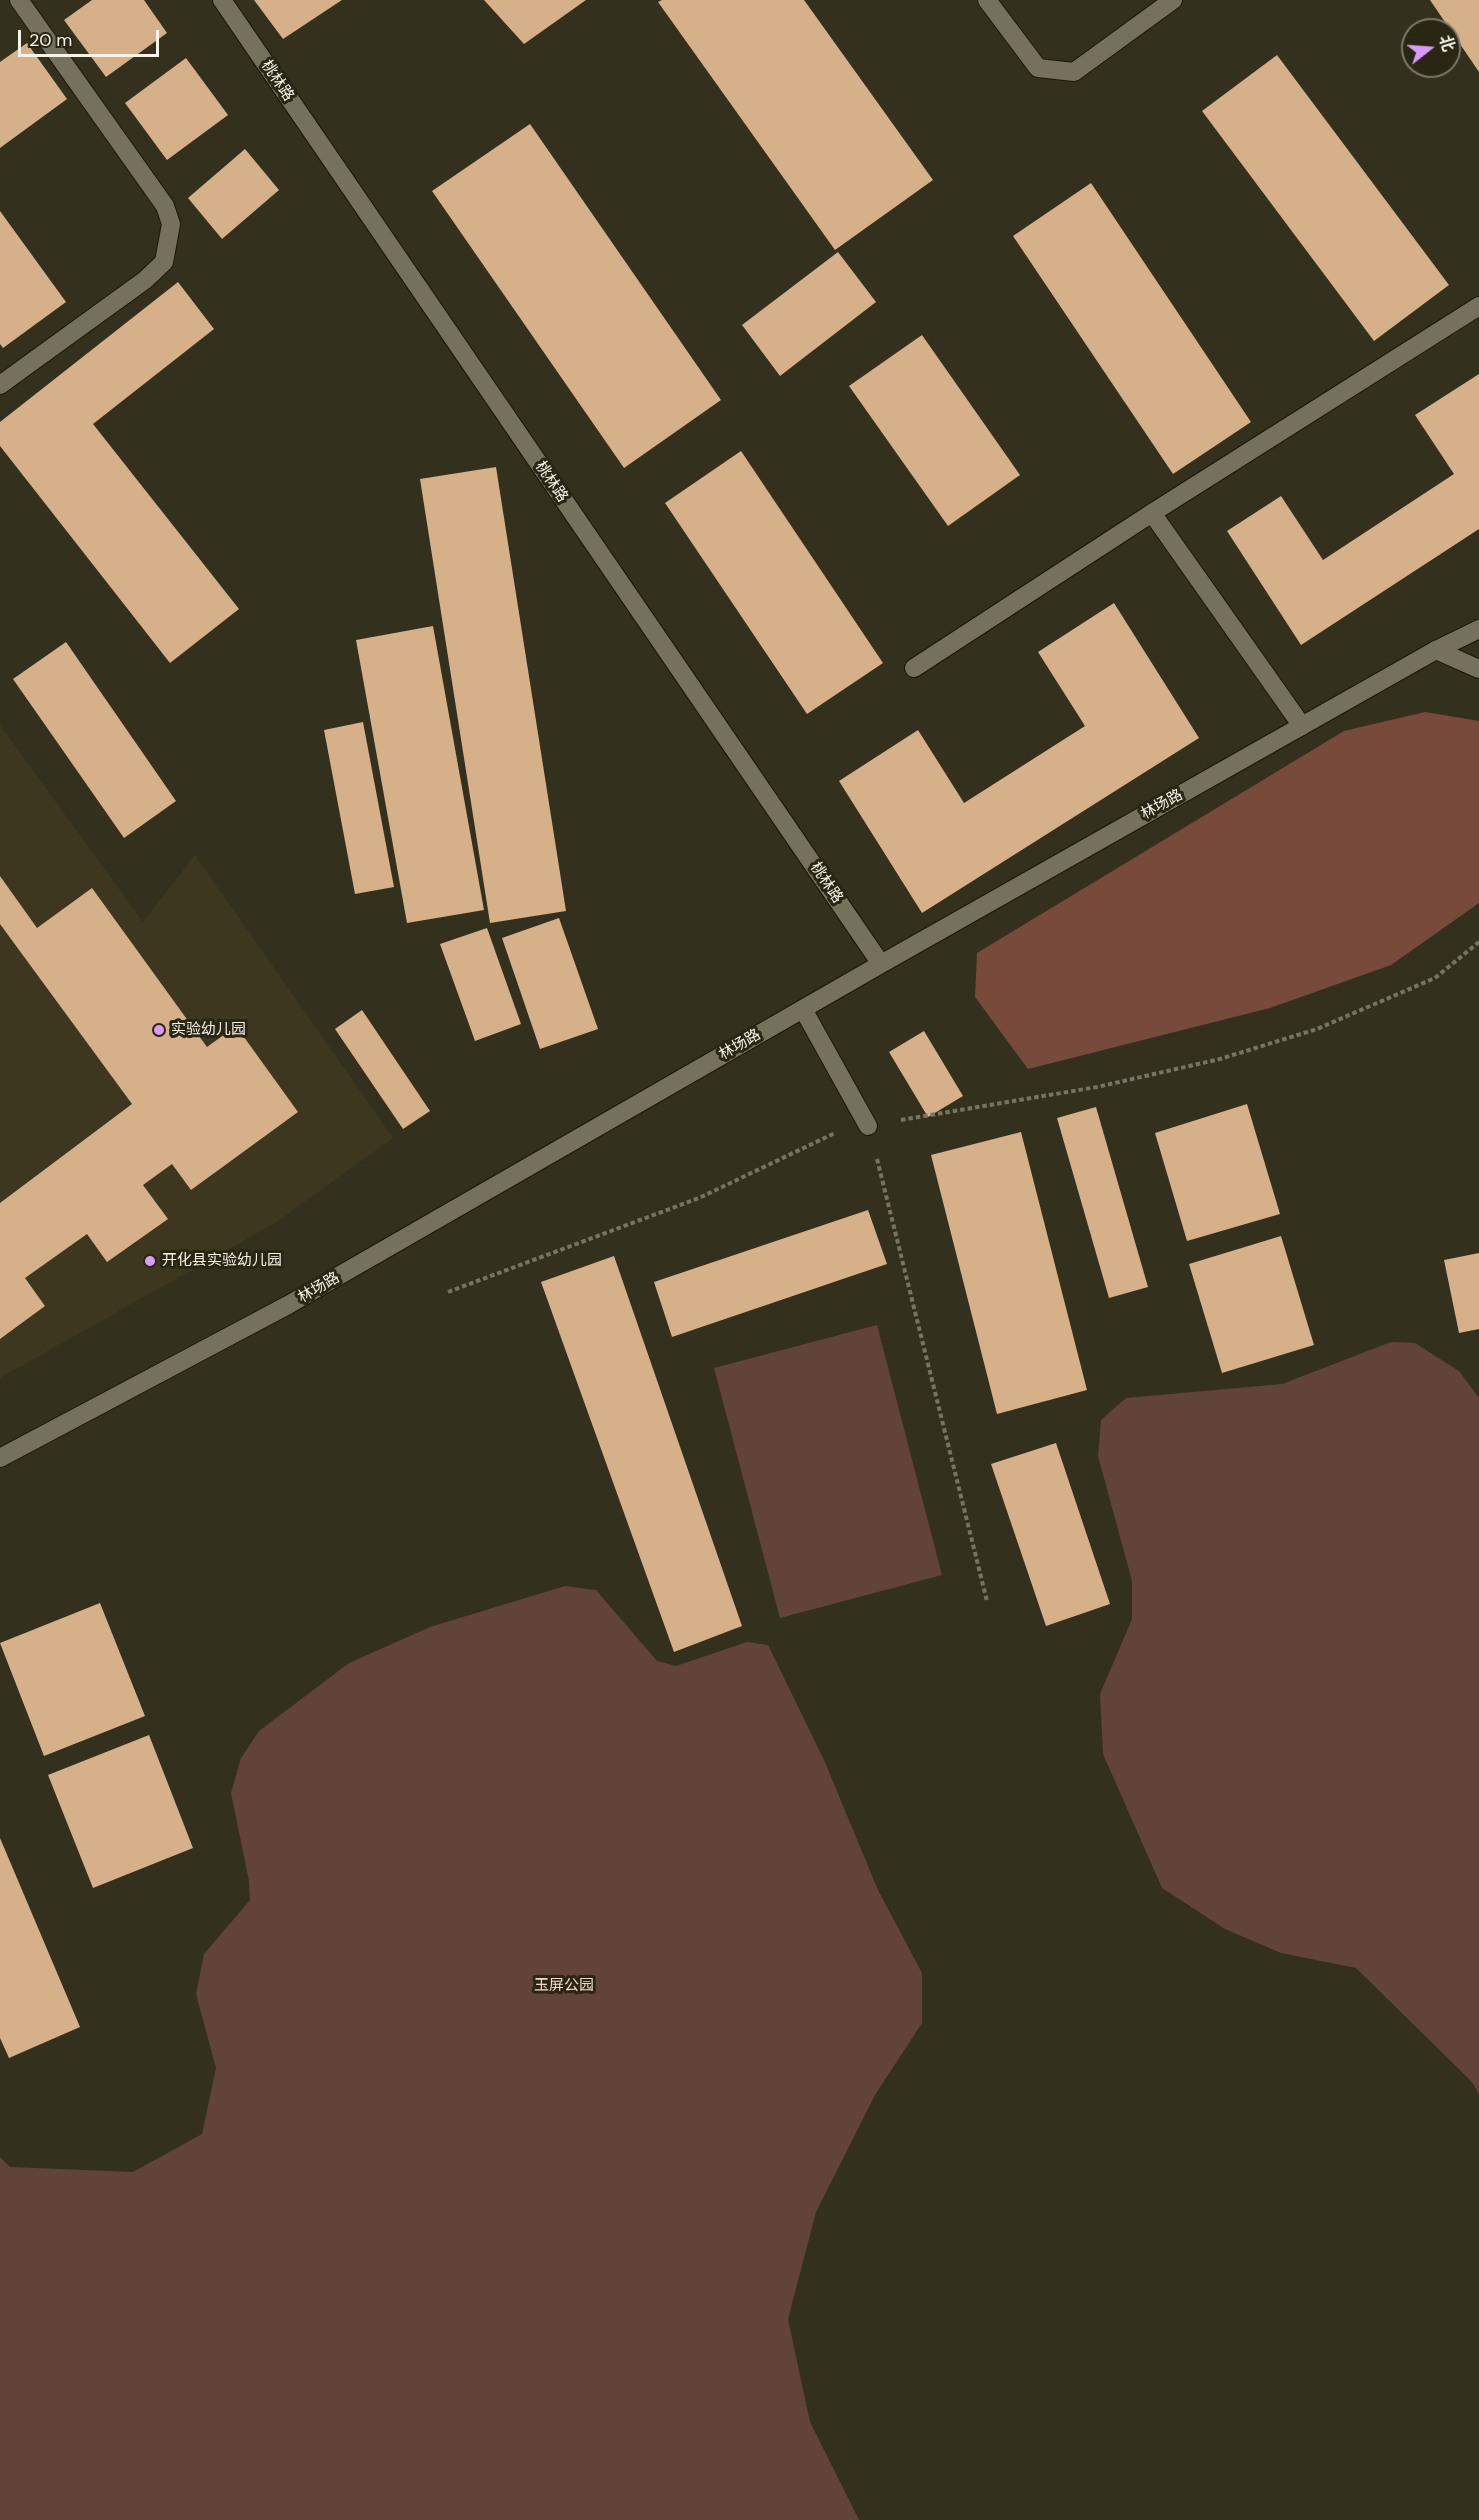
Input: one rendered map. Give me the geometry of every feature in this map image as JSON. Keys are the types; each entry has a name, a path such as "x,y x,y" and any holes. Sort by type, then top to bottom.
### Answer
{"street":[{"path":"0,385 145,280 164,262 171,224 165,206 19,0"},
{"name":"桃林路","path":"222,0 881,964"},
{"path":"987,0 1038,68 1074,72 1173,0"},
{"path":"914,668 1152,513 1479,306"},
{"path":"1152,513 1302,726"},
{"name":"林场路","path":"0,1458 288,1305 881,964 1436,650 1479,629"},
{"path":"1436,650 1479,669"},
{"path":"803,1009 868,1126"}],"path":[{"path":"448,1292 699,1198 836,1132 1097,1087 1220,1059 1317,1029 1435,978 1479,942"},
{"path":"868,1126 987,1601"}],"shaded area":[{"path":"1425,712 1479,721 1479,903 1391,965 1270,1008 1028,1069 975,997 977,953 1344,731"},
{"name":"实验幼儿园","path":"0,725 143,922 195,855 393,1138 275,1223 0,1378"}],"green space":[{"path":"877,1325 942,1575 780,1618 714,1368"},
{"path":"1391,1342 1415,1343 1459,1371 1479,1398 1479,2094 1472,2082 1356,1968 1281,1953 1225,1929 1162,1888 1103,1754 1100,1694 1132,1619 1132,1581 1098,1456 1101,1420 1126,1398 1282,1384"},
{"name":"玉屏公园","path":"565,1586 596,1590 657,1661 676,1666 747,1642 768,1645 824,1760 878,1890 922,1973 922,2023 875,2095 816,2212 788,2319 810,2422 859,2520 0,2520 0,2157 10,2167 133,2172 202,2134 216,2068 196,1994 204,1954 250,1900 249,1881 231,1793 241,1758 259,1731 349,1663 430,1627"}],"building":[{"path":"92,0 144,0 167,33 106,77 64,20"},
{"path":"254,0 342,0 283,39"},
{"path":"484,0 586,0 524,44"},
{"path":"662,0 804,0 933,180 835,250 658,2"},
{"path":"1430,0 1479,0 1479,72 1461,46 1461,18 1442,18"},
{"path":"27,43 67,99 0,148 0,62"},
{"path":"1277,55 1449,285 1374,341 1202,111"},
{"path":"186,58 228,115 167,160 125,103"},
{"path":"530,124 721,400 624,468 432,191"},
{"path":"245,149 279,190 222,239 188,198"},
{"path":"1091,183 1251,422 1173,474 1013,236"},
{"path":"0,211 66,302 3,348 0,344"},
{"path":"838,252 876,302 780,376 742,325"},
{"path":"178,282 214,329 93,424 239,609 170,663 0,446 0,422"},
{"path":"922,335 1020,475 948,526 849,386"},
{"path":"1479,374 1479,529 1301,645 1227,531 1281,496 1323,560 1454,474 1415,415"},
{"path":"741,451 883,663 807,714 665,503"},
{"path":"496,467 566,911 490,923 420,479"},
{"path":"1114,603 1199,738 922,913 839,781 918,730 964,803 1085,726 1038,652"},
{"path":"433,626 484,910 407,923 356,640"},
{"path":"66,642 176,801 124,838 13,679"},
{"path":"363,722 394,887 355,894 324,730"},
{"path":"0,876 37,928 92,888 207,1047 236,1026 298,1112 191,1190 172,1164 143,1185 168,1219 107,1262 87,1234 25,1278 45,1306 0,1339 0,1203 132,1104 0,924"},
{"path":"559,918 598,1029 540,1049 502,938"},
{"path":"487,928 521,1024 475,1041 440,944"},
{"path":"362,1010 430,1111 403,1129 335,1029"},
{"path":"924,1031 963,1096 928,1117 889,1052"},
{"path":"1247,1104 1280,1214 1187,1241 1155,1133"},
{"path":"1096,1107 1148,1287 1109,1298 1057,1118"},
{"path":"1021,1132 1087,1390 997,1414 931,1155"},
{"path":"868,1210 887,1264 672,1337 654,1282"},
{"path":"1281,1236 1314,1345 1222,1373 1189,1264"},
{"path":"1479,1253 1479,1329 1459,1333 1444,1260"},
{"path":"614,1256 742,1626 674,1652 541,1282"},
{"path":"1056,1443 1110,1604 1046,1626 991,1464"},
{"path":"100,1603 145,1716 44,1756 0,1643"},
{"path":"149,1735 193,1848 93,1888 48,1775"},
{"path":"0,1838 80,2027 9,2058 0,2038"}],"place":[{"name":"实验幼儿园","path":"159,1030"},
{"name":"开化县实验幼儿园","path":"150,1261"}]}
